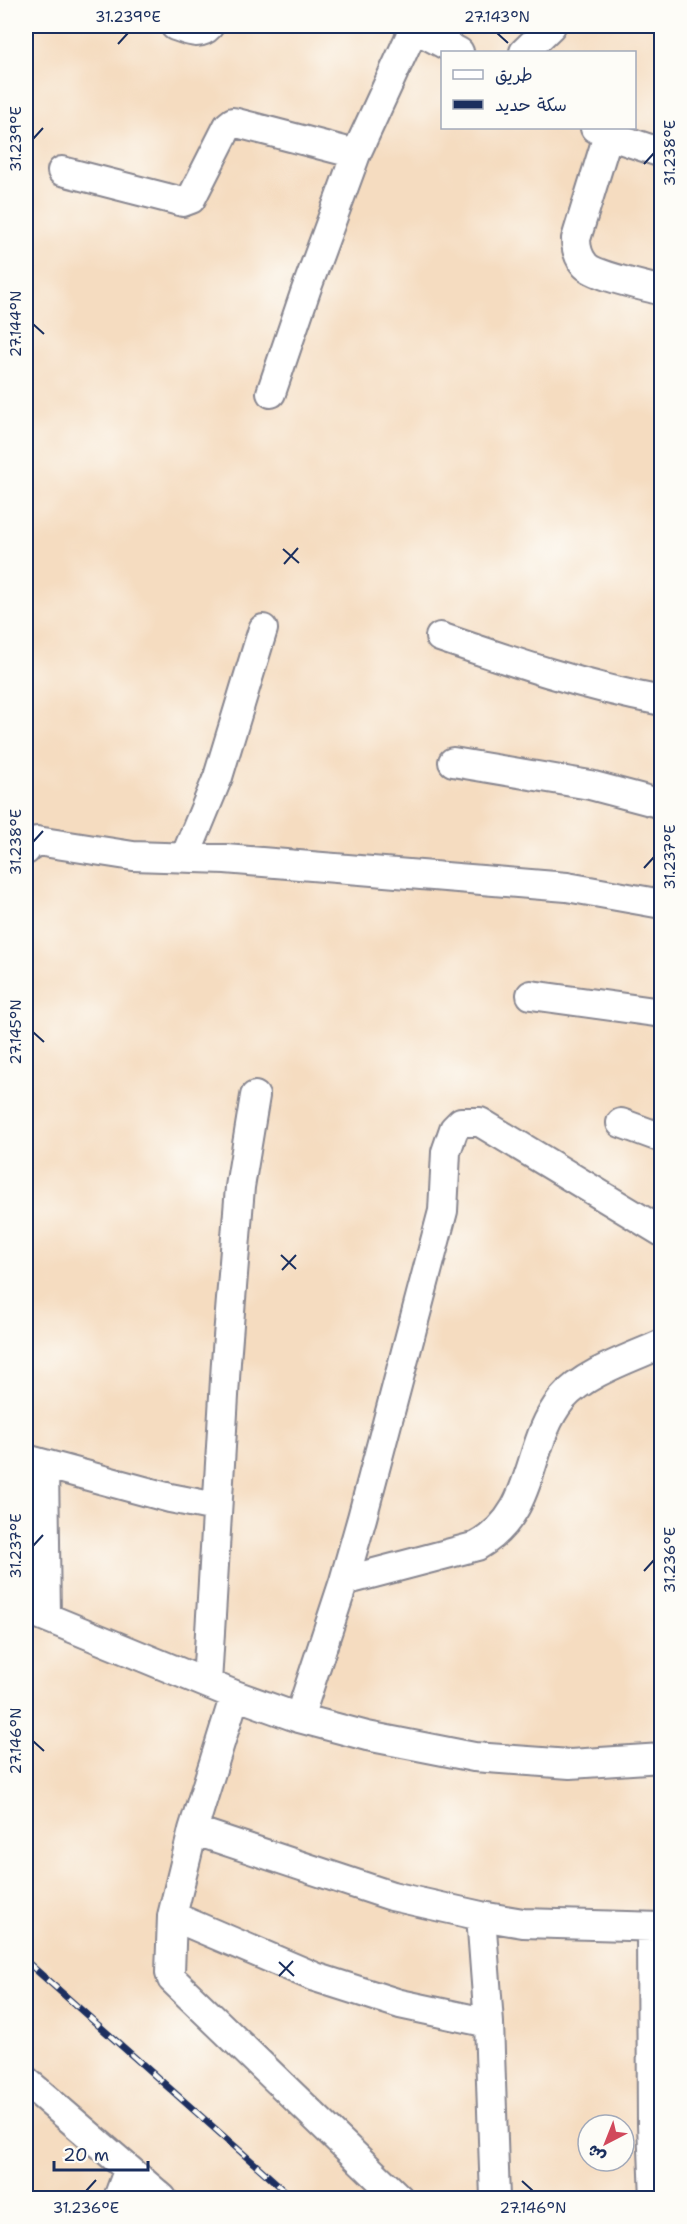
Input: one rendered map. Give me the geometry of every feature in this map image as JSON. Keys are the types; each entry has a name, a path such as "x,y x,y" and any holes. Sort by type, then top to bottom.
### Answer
{"street":[{"path":"175,26 196,33 204,32 209,26"},
{"path":"525,51 551,26"},
{"path":"271,393 356,154 415,27 457,51"},
{"path":"62,171 183,202 191,199 228,126 233,122 356,154"},
{"path":"662,153 601,131 576,238 576,250 586,265 596,272 662,291"},
{"path":"185,857 218,777 263,629"},
{"path":"440,637 561,677 620,693 662,701"},
{"path":"453,762 590,785 662,804"},
{"path":"26,850 30,843 37,841 133,856 185,857 567,887 662,904"},
{"path":"531,995 662,1013"},
{"path":"207,1683 216,1507 240,1187 255,1096"},
{"path":"299,1718 344,1581 443,1211 446,1152 454,1129 461,1122 480,1122 662,1232"},
{"path":"621,1123 662,1138"},
{"path":"344,1581 477,1546 493,1537 521,1498 548,1419 564,1397 592,1375 662,1344"},
{"path":"216,1507 170,1498 35,1462 36,1613 235,1695 299,1718 367,1736 474,1757 570,1764 662,1758"},
{"path":"235,1695 193,1830 172,1916 171,1973 175,1984 399,2199"},
{"path":"193,1830 392,1896 481,1916 523,1923 656,1928 652,2124 655,2199"},
{"path":"172,1916 315,1977 400,2004 489,2023"},
{"path":"481,1916 489,2023 495,2199"},
{"path":"26,2081 162,2199"},
{"path":"118,2199 128,2171"}],"railway":[{"path":"26,1961 293,2198"}]}
